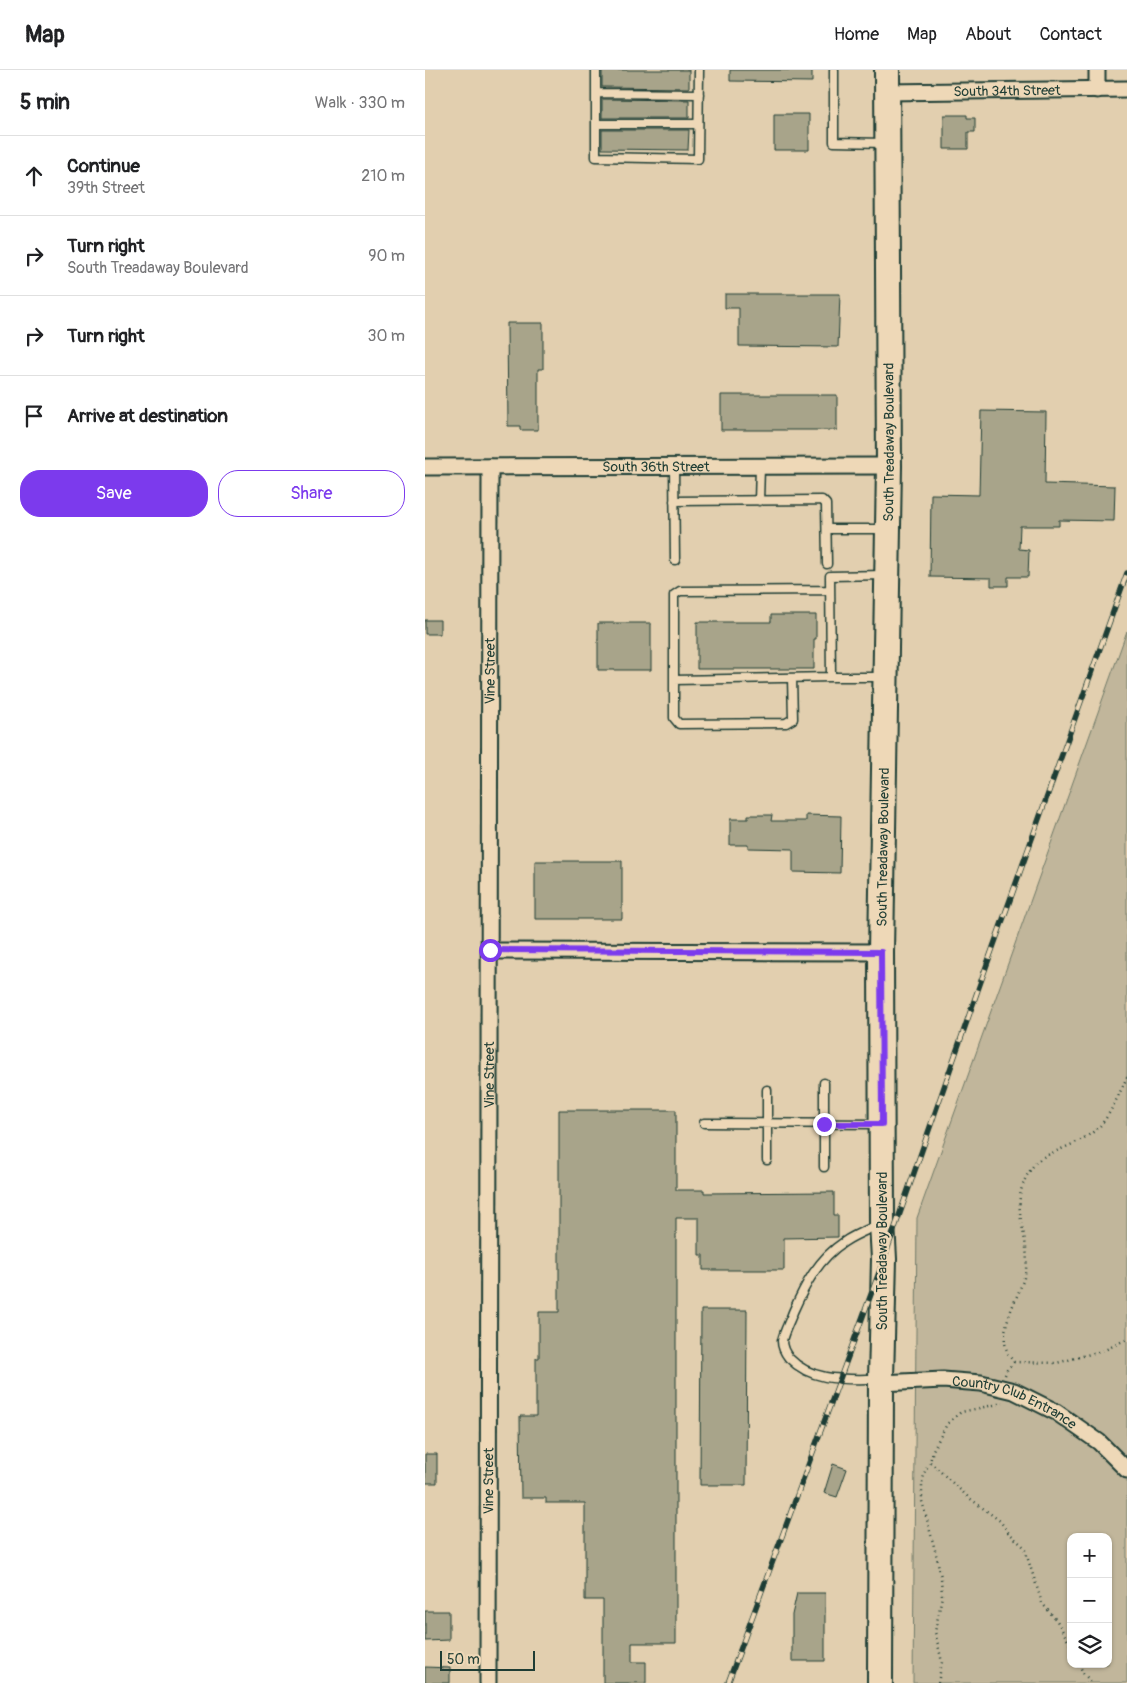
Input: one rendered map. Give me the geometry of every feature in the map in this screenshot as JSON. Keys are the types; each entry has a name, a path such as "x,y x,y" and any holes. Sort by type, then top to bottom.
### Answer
{"main road":[{"name":"South Treadaway Boulevard","path":"880,1683 881,1381 884,1259 882,1223 881,952 889,466 887,81"}],"street":[{"path":"1097,70 1097,90"},
{"name":"South 34th Street","path":"887,81 1097,90 1127,89"},
{"name":"South 36th Street","path":"425,467 889,466"},
{"name":"Vine Street","path":"488,1683 490,467"},
{"path":"490,950 881,952"},
{"name":"Country Club Entrance","path":"881,1381 943,1380 981,1383 1014,1391 1056,1412 1099,1442 1127,1470"}],"lane":[{"path":"597,70 596,157 698,159 699,70"},
{"path":"834,70 834,142 887,143"},
{"path":"596,93 699,94"},
{"path":"596,124 698,124"},
{"path":"674,467 675,560"},
{"path":"759,501 760,467"},
{"path":"674,501 822,500 826,504 827,564"},
{"path":"827,529 887,529"},
{"path":"831,677 830,576 887,575"},
{"path":"791,678 793,719 786,723 679,724 674,718 674,596 679,592 830,590"},
{"path":"674,680 885,677"},
{"path":"824,1083 824,1167"},
{"path":"767,1090 767,1160"},
{"path":"705,1123 882,1124"},
{"path":"881,1381 839,1380 816,1376 806,1372 789,1357 783,1346 783,1341 799,1297 814,1271 845,1241 882,1223"}],"path":[{"path":"1127,1077 1099,1127 1074,1143 1038,1160 1028,1174 1019,1201 1026,1247 1026,1270 1010,1312 1004,1338 1009,1356 1014,1362 1057,1363 1105,1350 1127,1339"},
{"path":"1004,1380 1007,1370 1014,1362"},
{"path":"938,1683 942,1662 935,1632 942,1596 941,1577 922,1501 922,1483 933,1450 947,1424 961,1412 1001,1404 1007,1400"},
{"path":"930,1462 968,1497 1001,1521 1008,1532 1024,1547 1042,1603 1057,1621 1067,1639"},
{"path":"1081,1668 1092,1683"}],"shaded area":[{"path":"1127,631 1127,1683 913,1683 917,1218"}],"building":[{"path":"602,70 689,70 689,88 602,87"},
{"path":"730,70 812,70 812,82 730,81"},
{"path":"602,99 689,100 689,118 602,118"},
{"path":"774,114 809,114 809,150 774,150"},
{"path":"944,115 967,115 967,118 975,118 975,132 968,132 968,149 944,149"},
{"path":"602,130 689,130 688,150 602,149"},
{"path":"725,294 840,294 838,347 739,346 739,308 725,308"},
{"path":"507,323 543,323 543,369 538,369 538,430 520,430 520,426 508,426"},
{"path":"721,395 837,395 837,430 721,430"},
{"path":"981,411 1046,412 1045,484 1115,486 1114,521 1059,520 1059,526 1020,526 1019,549 1029,550 1028,577 1008,577 1008,586 991,586 991,578 930,577 931,494 979,495"},
{"path":"771,615 816,615 814,669 697,669 697,622 771,622"},
{"path":"425,620 440,620 440,634 425,634"},
{"path":"598,623 651,623 651,670 598,670"},
{"path":"748,815 772,815 771,821 806,821 806,815 841,816 840,873 793,872 793,849 748,848 748,845 730,845 730,819 748,819"},
{"path":"535,861 622,861 622,919 535,919"},
{"path":"559,1110 676,1110 676,1190 704,1190 704,1193 834,1192 834,1215 838,1215 838,1237 784,1238 784,1270 703,1270 703,1255 699,1255 699,1218 676,1218 676,1643 632,1643 632,1662 646,1662 646,1683 603,1683 603,1600 585,1600 585,1503 546,1503 546,1498 521,1498 520,1416 536,1416 536,1358 539,1358 539,1312 559,1312"},
{"path":"701,1310 747,1310 746,1485 700,1485"},
{"path":"425,1454 437,1454 437,1483 425,1483"},
{"path":"833,1464 847,1469 837,1497 824,1493"},
{"path":"797,1593 825,1593 825,1661 792,1661 792,1615"},
{"path":"425,1611 449,1611 449,1640 425,1641"},
{"path":"425,1667 450,1668 450,1683 425,1683"}],"railway":[{"path":"728,1683 884,1259 1127,573"}],"route":[{"path":"490,950 881,952 882,1124 824,1124"}]}
